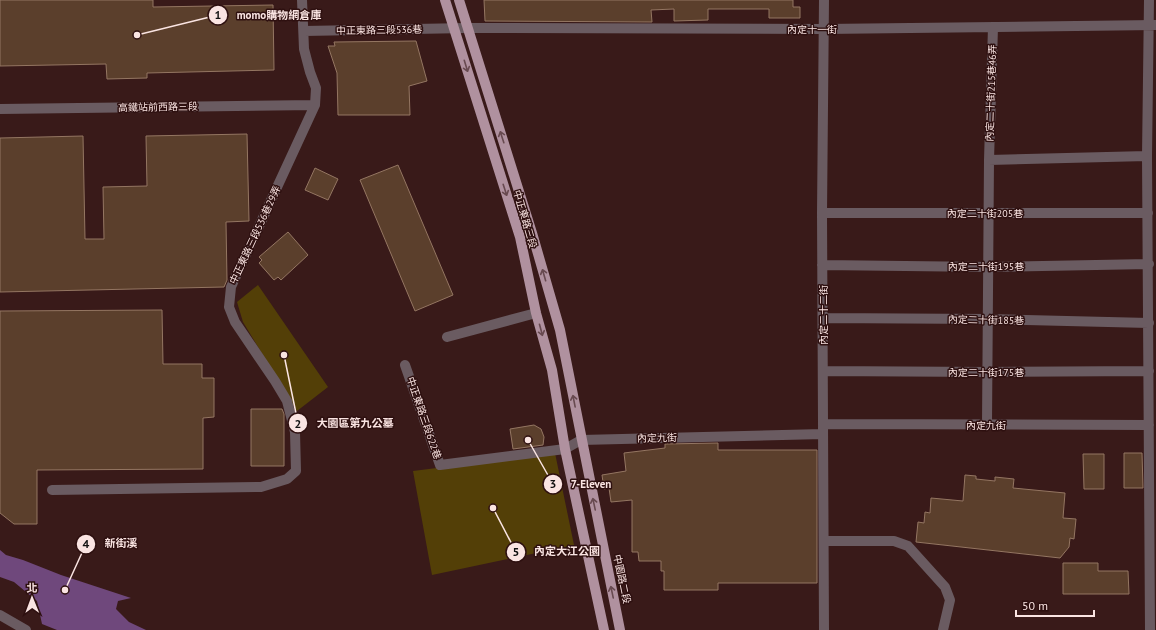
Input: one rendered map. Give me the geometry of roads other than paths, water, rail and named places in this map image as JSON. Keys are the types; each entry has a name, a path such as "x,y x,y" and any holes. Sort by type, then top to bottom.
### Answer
{"main road":[{"name":"中正東路三段","path":"445,0 520,238 536,313 552,370 565,449"},
{"path":"459,0 468,28"},
{"name":"中園路二段","path":"468,28 532,233 560,330 620,630"},
{"path":"565,449 604,630"}],"street":[{"name":"中正東路三段536巷29弄","path":"52,490 261,487 287,479 296,471 295,432 286,402 275,381 235,322 229,307 231,287 315,105 316,88 304,49 302,0"},
{"name":"內定二十二街","path":"824,0 822,213 824,630"},
{"path":"1149,0 1152,25 1148,156 1149,264 1152,305 1149,323 1149,425 1153,580 1150,630"},
{"name":"內定十一街","path":"454,29 824,29 1152,25"},
{"name":"內定二十街215巷46弄","path":"987,424 988,212 993,27"},
{"name":"中正東路三段536巷","path":"304,31 454,29"},
{"name":"高鐵站前西路三段","path":"0,109 315,105"},
{"path":"989,160 1148,156"},
{"name":"內定二十街205巷","path":"822,213 1148,213"},
{"name":"內定二十街195巷","path":"822,265 988,267 1149,264"},
{"path":"447,337 536,313"},
{"name":"內定二十街185巷","path":"823,318 988,319 1149,323"},
{"name":"中正東路三段622巷","path":"405,365 440,465 565,449"},
{"name":"內定二十街175巷","path":"823,371 1149,371"},
{"name":"內定九街","path":"565,449 581,440 823,429 987,424 1149,425"},
{"path":"824,541 894,541 908,546 945,587 950,600 944,630"},
{"path":"0,615 26,630"}],"place":[{"name":"momo購物網倉庫","path":"137,35"},
{"name":"大園區第九公墓","path":"284,355"},
{"name":"7-Eleven","path":"528,440"},
{"name":"內定大江公園","path":"493,508"},
{"name":"新街溪","path":"65,590"}]}
